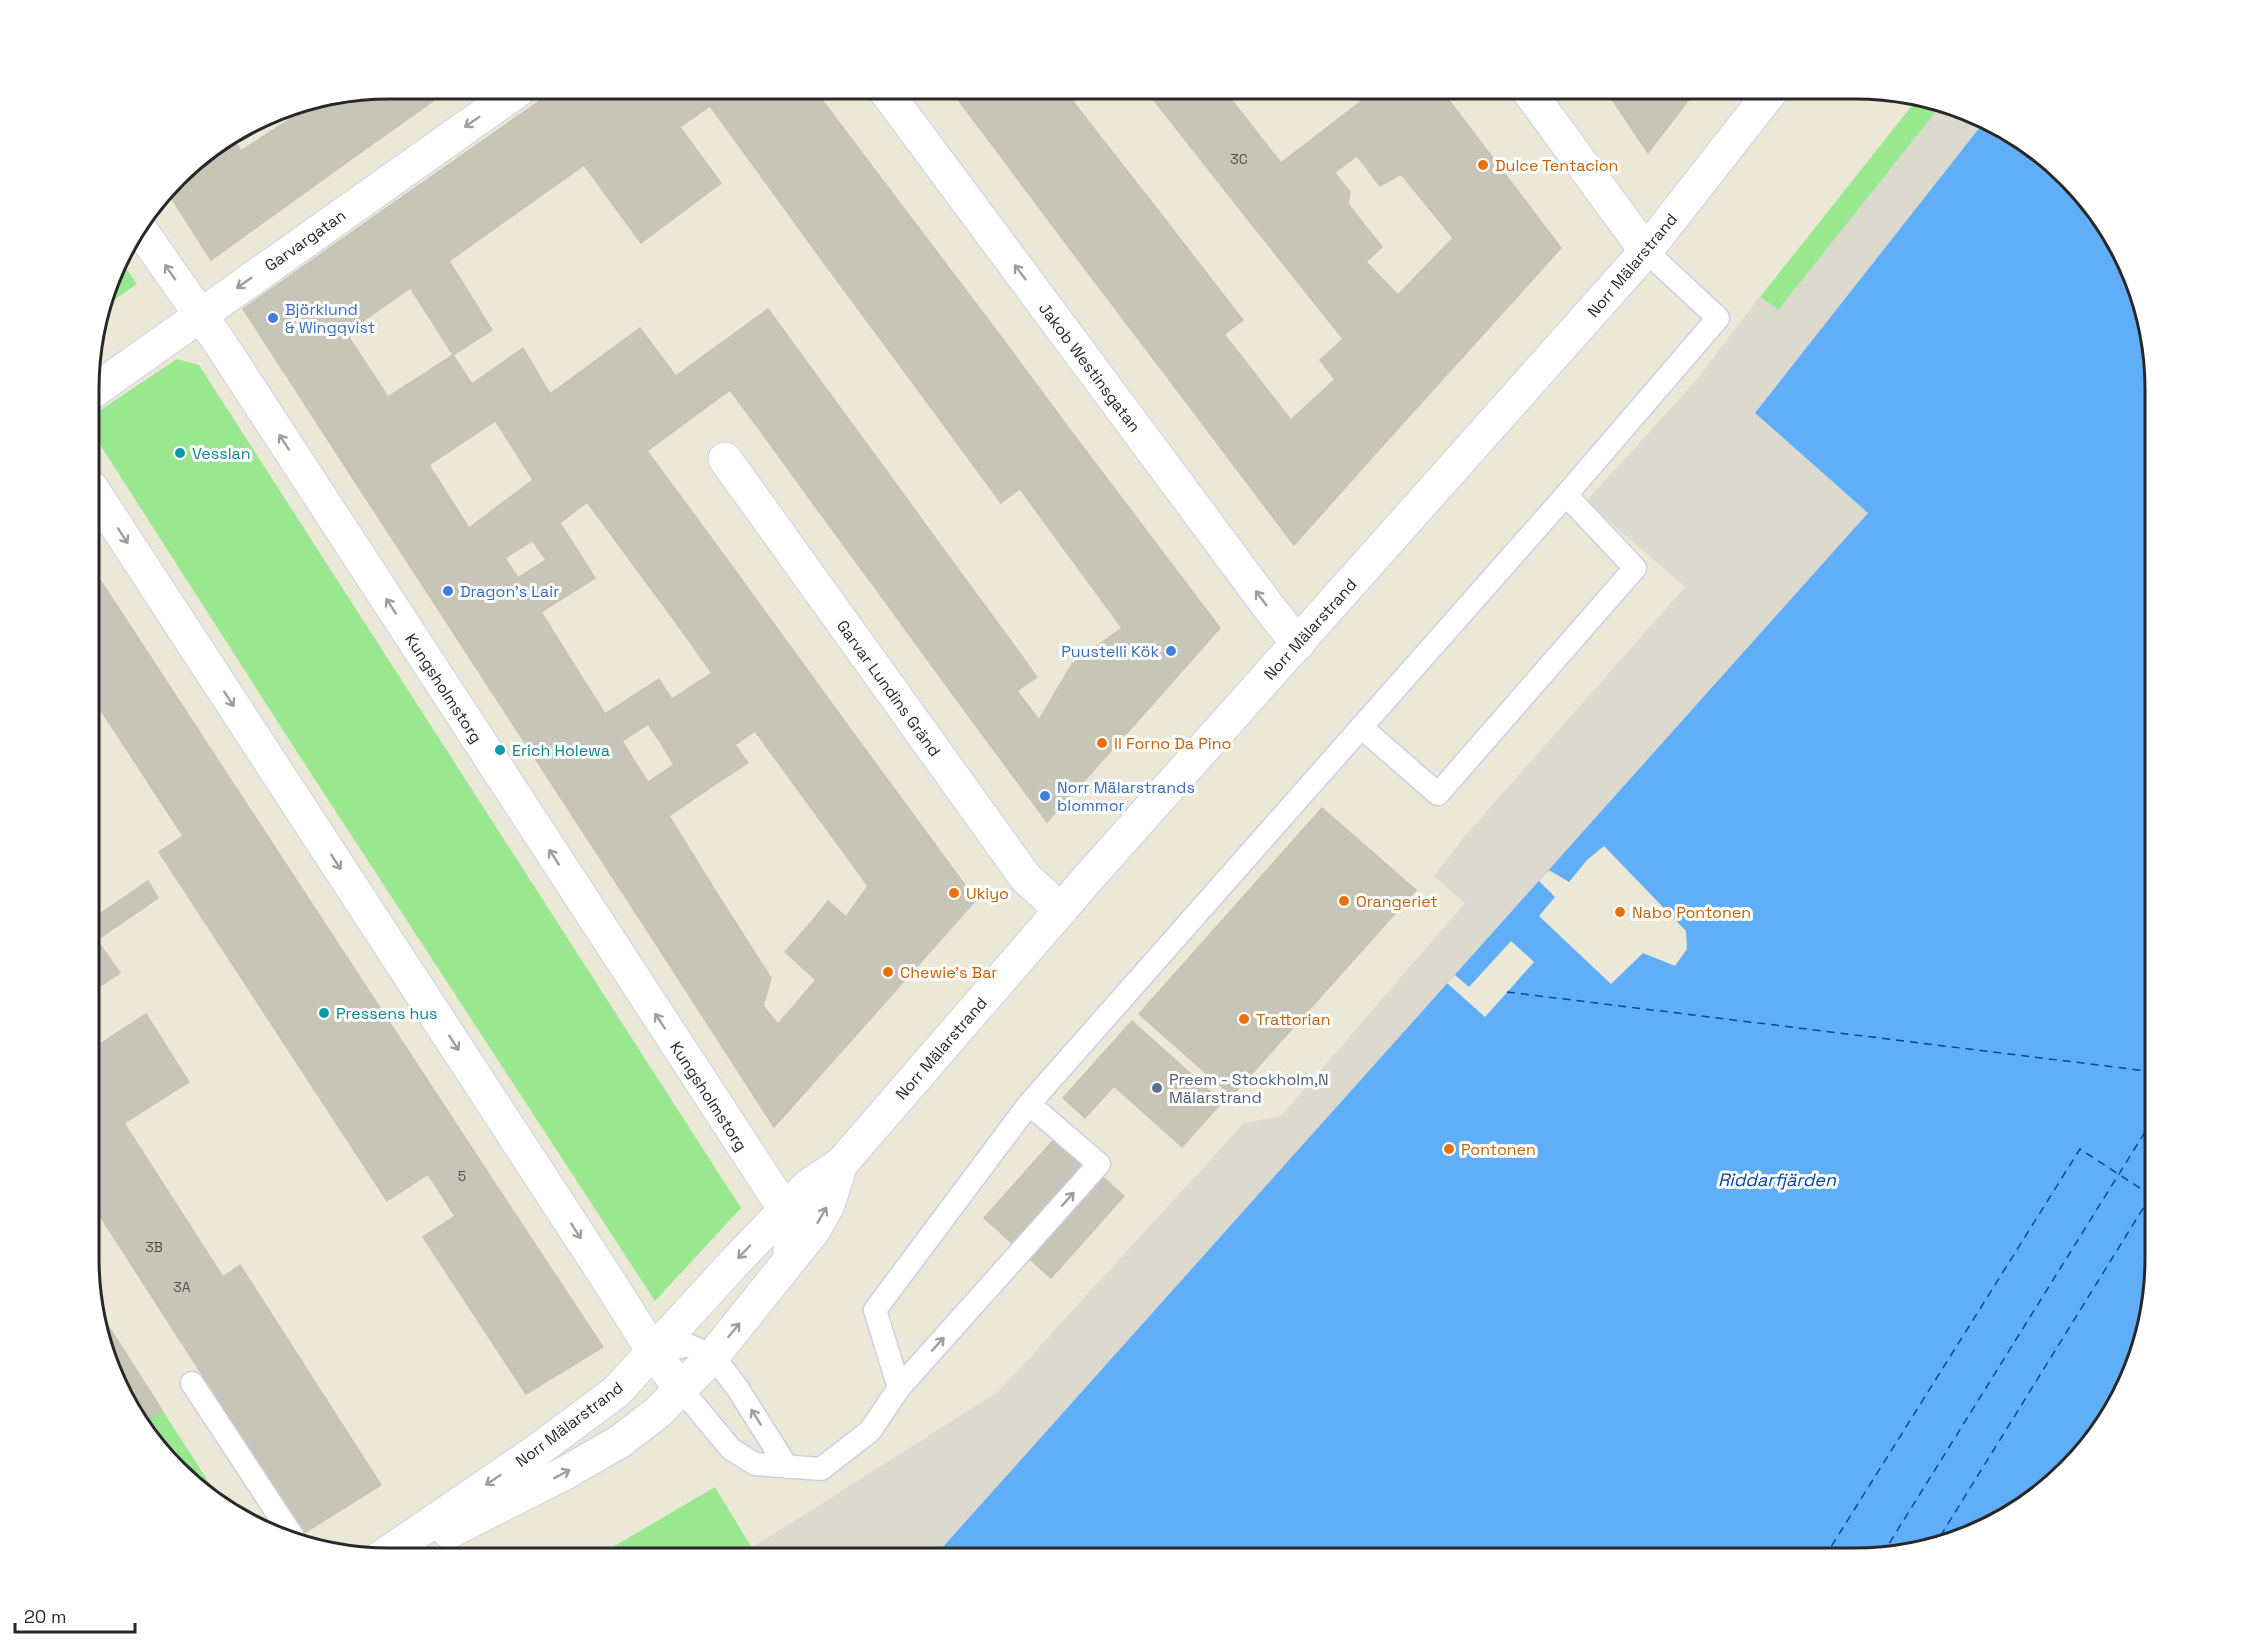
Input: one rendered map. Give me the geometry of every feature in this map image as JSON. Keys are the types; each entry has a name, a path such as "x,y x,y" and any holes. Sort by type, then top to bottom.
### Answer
{"street":[{"name":"Garvargatan","path":"99,387 504,99"},
{"name":"Jakob Westinsgatan","path":"891,99 1298,644"},
{"path":"1534,99 1646,251"},
{"name":"Norr Mälarstrand","path":"395,1548 531,1455 606,1399 654,1353 808,1186 841,1164 1061,909 1646,251 1765,99"},
{"name":"Kungsholmstorg","path":"144,235 200,315 784,1210"},
{"name":"Garvar Lundins Gränd","path":"725,459 1026,878 1061,909"},
{"path":"99,499 654,1353 681,1389"},
{"name":"Norr Mälarstrand","path":"418,1548 565,1473 619,1442 657,1413 712,1356 814,1230 828,1205 841,1164"},
{"path":"784,1210 790,1230 790,1259"}],"lane":[{"path":"899,1388 875,1310 1029,1104 1566,495 1718,318 1646,251"},
{"path":"1361,727 1438,794 1635,568 1566,495"},
{"path":"681,1389 731,1449 755,1464 821,1469 870,1431 899,1388 1099,1164 1029,1104"},
{"path":"654,1353 688,1345 712,1356 738,1389 787,1467"},
{"path":"192,1383 288,1530"}],"green space":[{"path":"1912,105 1937,111 1778,311 1760,297"},
{"path":"126,268 137,284 113,301"},
{"path":"177,359 199,365 741,1208 655,1301 99,443 99,411"},
{"path":"107,1324 213,1489 184,1463 148,1419 121,1369"},
{"path":"715,1487 752,1548 611,1548"}],"shaded area":[{"path":"1937,111 1980,127 1755,413 1868,513 942,1548 752,1548 999,1391 1244,1123 1281,1116 1465,903 1434,876 1464,837 1685,587 1586,501 1695,382 1760,296 1778,310"}],"water":[{"name":"Riddarfjärden","path":"1980,127 2032,159 2073,198 2106,244 2130,296 2143,351 2145,389 2145,1258 2143,1296 2130,1351 2106,1403 2085,1435 2046,1476 2000,1509 1948,1533 1893,1546 1855,1548 942,1548 1868,513 1755,413"}],"pier":[{"path":"1604,846 1686,931 1687,949 1675,966 1643,953 1611,984 1539,916 1555,897 1539,881 1549,870 1569,882 1587,860"},
{"path":"1511,941 1534,962 1485,1017 1447,983 1455,975 1469,987"}],"building":[{"path":"436,99 350,160 316,109 351,101"},
{"path":"542,99 659,99 721,183 641,243 538,102"},
{"path":"659,99 821,99 825,104 750,161 710,106 680,127"},
{"path":"958,99 1071,99 999,154"},
{"path":"1071,99 1157,209 1082,265 999,154"},
{"path":"1153,99 1231,99 1281,163 1364,99 1379,99 1399,124 1257,231"},
{"path":"1378,99 1432,99 1399,124"},
{"path":"1432,99 1448,99 1561,248 1384,444 1320,360 1343,339 1257,231 1335,173 1350,192 1348,204 1382,247 1366,262 1398,295 1453,238 1401,174 1380,186 1357,156"},
{"path":"1612,99 1689,99 1648,153"},
{"path":"538,102 584,165 449,261 492,330 453,355 368,221"},
{"path":"825,104 912,219 835,278 750,161"},
{"path":"316,109 350,160 211,260 171,198 198,171 228,148 236,143 241,151 299,113"},
{"path":"1157,209 1243,320 1167,377 1082,265"},
{"path":"912,219 996,330 918,390 835,278"},
{"path":"368,221 410,288 346,333 388,397 453,355 472,384 348,471 243,309"},
{"path":"768,309 822,383 759,429 730,390 647,451 676,490 612,536 587,502 560,523 533,480"},
{"path":"640,328 676,376 533,480 472,384 523,348 550,394"},
{"path":"996,330 1080,443 1001,503 918,390"},
{"path":"1224,334 1291,420 1335,379 1384,444 1294,545 1167,377"},
{"path":"822,383 880,462 817,509 759,429"},
{"path":"472,384 495,421 429,465 469,528 533,480 560,523 434,603 348,471"},
{"path":"1080,443 1220,628 1136,723 1078,672 1072,664 1122,628 1020,489"},
{"path":"880,462 944,550 881,596 817,509"},
{"path":"676,490 734,569 671,616 612,536"},
{"path":"560,523 595,578 541,612 605,714 659,679 689,726 662,745 648,724 622,741 635,762 566,806 434,603 505,558 518,578 546,560 532,540"},
{"path":"944,550 1008,637 945,684 881,596"},
{"path":"734,569 798,657 694,733 672,699 712,673 671,616"},
{"path":"99,578 242,797 183,836 99,707"},
{"path":"1008,637 1037,677 1017,691 1039,720 1072,664 1078,672 1136,723 1047,822 945,684"},
{"path":"798,657 862,745 798,790 755,731 735,745 748,763 723,779 694,733"},
{"path":"689,726 723,779 669,816 718,895 652,938 566,806 635,762 648,782 674,765 662,745"},
{"path":"862,745 976,900 873,1016 813,920 828,901 846,917 868,886 798,790"},
{"name":"Pressens hus","path":"242,797 498,1188 455,1216 428,1174 387,1201 159,852"},
{"path":"1322,808 1416,890 1232,1096 1139,1014"},
{"path":"148,881 158,898 99,939 99,915"},
{"path":"718,895 771,978 763,1006 778,1024 816,980 785,952 813,920 873,1016 774,1127 652,938"},
{"path":"99,943 120,973 99,987"},
{"path":"146,1014 189,1082 124,1123 223,1277 240,1265 381,1485 304,1533 99,1214 99,1045"},
{"path":"1132,1021 1222,1102 1182,1147 1114,1086 1085,1118 1063,1098"},
{"path":"1057,1136 1124,1196 1051,1278 984,1218"},
{"path":"498,1188 603,1347 526,1394 423,1237"},
{"path":"107,1324 162,1410 148,1419 121,1369"}],"ferry route":[{"path":"1507,992 2145,1071"},
{"path":"1887,1546 2145,1132"},
{"path":"1830,1548 2080,1149 2145,1191"},
{"path":"1941,1535 2145,1205"}],"place":[{"name":"Dulce Tentacion","path":"1483,165"},
{"name":"Björklund & Wingqvist","path":"273,318"},
{"name":"Vesslan","path":"180,453"},
{"name":"Dragon's Lair","path":"448,591"},
{"name":"Puustelli Kök","path":"1171,651"},
{"name":"Il Forno Da Pino","path":"1102,743"},
{"name":"Erich Holewa","path":"500,750"},
{"name":"Norr Mälarstrands blommor","path":"1045,796"},
{"name":"Ukiyo","path":"954,893"},
{"name":"Orangeriet","path":"1344,901"},
{"name":"Nabo Pontonen","path":"1620,912"},
{"name":"Chewie's Bar","path":"888,972"},
{"name":"Pressens hus","path":"324,1013"},
{"name":"Trattorian","path":"1244,1019"},
{"name":"Preem - Stockholm,N Mälarstrand","path":"1157,1088"},
{"name":"Pontonen","path":"1449,1149"}]}
